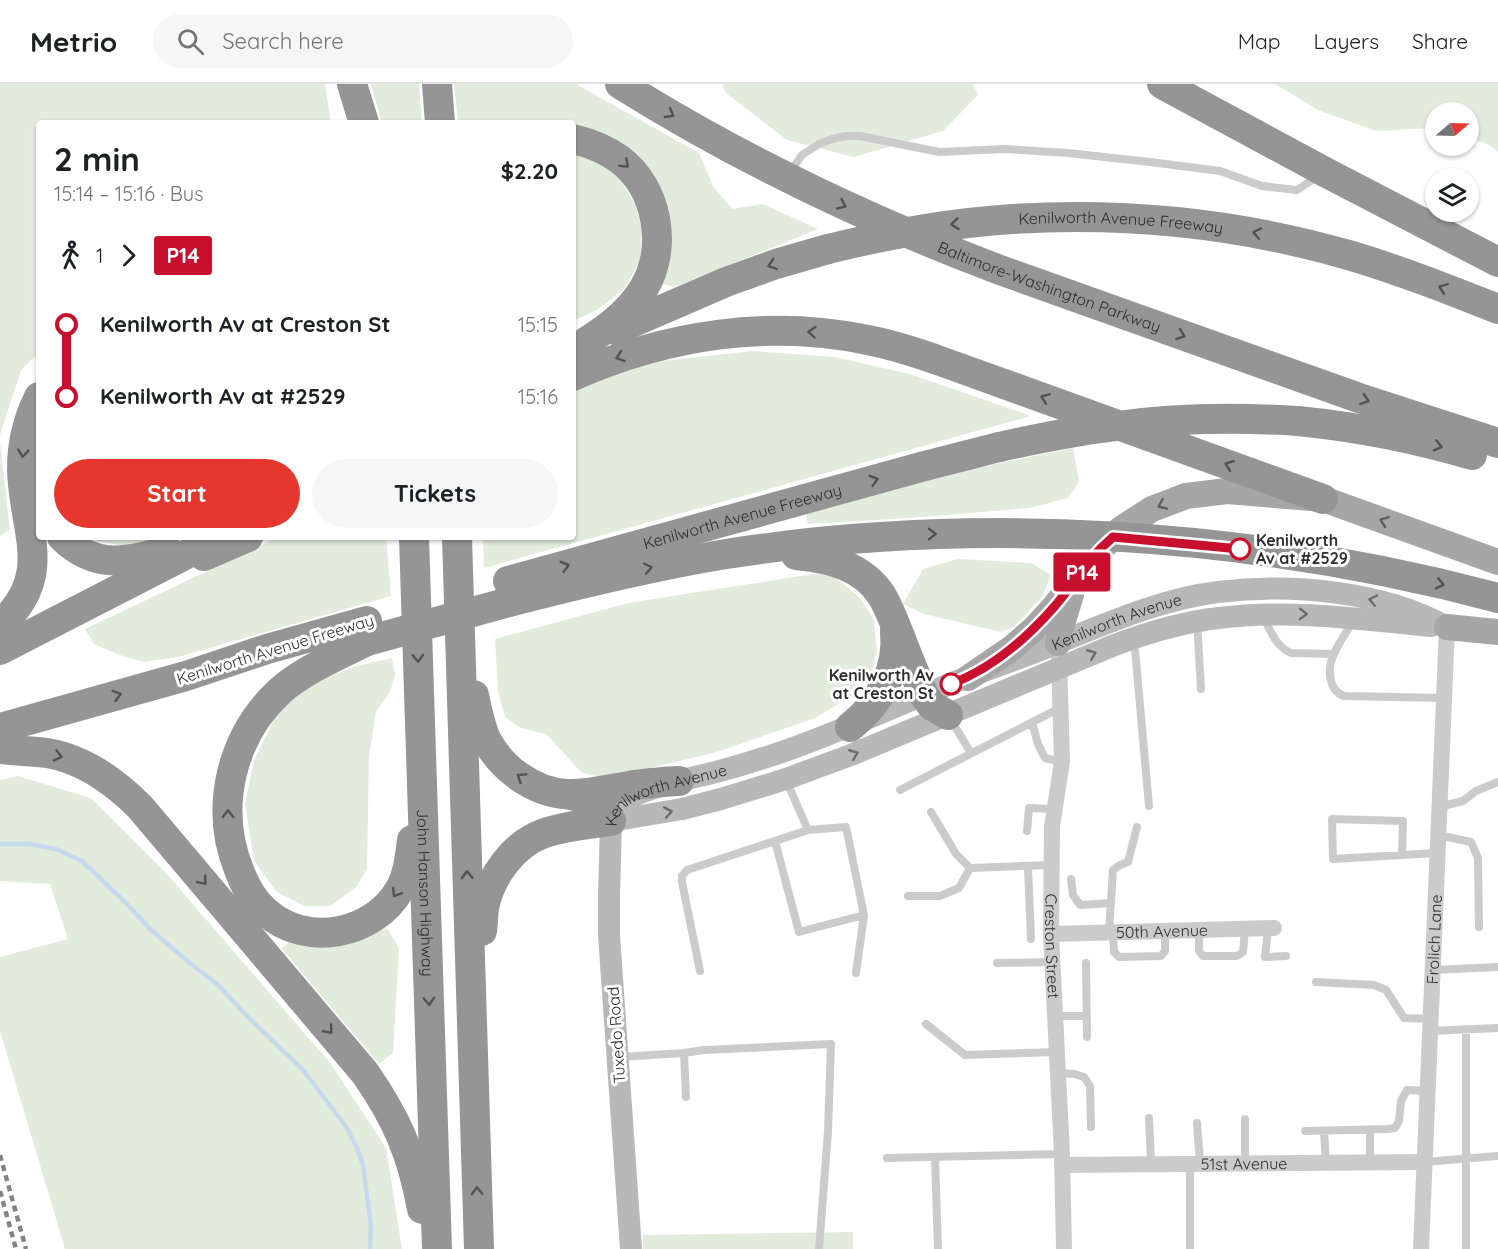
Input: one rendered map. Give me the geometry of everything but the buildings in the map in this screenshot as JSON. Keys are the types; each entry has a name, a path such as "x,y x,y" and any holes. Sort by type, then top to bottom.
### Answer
{"highway":[{"path":"342,84 350,120"},
{"path":"352,84 363,120"},
{"path":"437,84 440,120"},
{"name":"Baltimore-Washington Parkway","path":"620,84 786,178 895,228 1000,270 1359,398 1498,443"},
{"path":"1162,84 1498,262"},
{"path":"1177,84 1276,127 1425,202"},
{"path":"576,140 610,152 632,171 650,201 658,238 653,269 643,290 576,356"},
{"name":"Kenilworth Avenue Freeway","path":"576,357 709,288 776,264 883,236 935,227 1013,219 1082,217 1137,219 1255,233 1353,256 1405,273 1498,309"},
{"path":"1465,222 1498,238"},
{"path":"576,358 602,363 674,342 744,332 780,331 848,336 892,346 951,364 1323,499"},
{"path":"0,625 19,604 30,581 33,542 24,494 22,467 25,437 36,404"},
{"name":"Kenilworth Avenue Freeway","path":"0,728 186,676 267,649 367,631 509,592 921,467 999,447 1083,430 1137,423 1215,419 1298,421 1365,429 1498,462"},
{"path":"509,592 748,551 842,540 907,535 1029,534 1113,537 1226,547 1366,568 1498,598"},
{"path":"65,540 88,556 119,561 140,559 198,540"},
{"path":"0,650 214,540"},
{"path":"71,614 241,540"},
{"name":"John Hanson Highway","path":"414,540 437,1249"},
{"path":"457,540 479,1249"},
{"path":"748,551 827,559 843,564 872,583 882,596 889,611 924,695 932,706 948,715"},
{"path":"460,609 476,708 487,741 506,766 522,778 543,789 591,801 611,821"},
{"path":"849,727 875,701 890,676 896,647 889,611"},
{"path":"367,631 287,686 256,717 242,741 232,769 227,808 228,828 240,874 261,907 286,925 302,931 323,933 357,927 385,908 400,888 408,866 421,754"},
{"path":"0,749 47,753 80,763 111,781 140,807 374,1086 410,1155 427,1249"},
{"path":"565,794 680,781"},
{"path":"472,1038 484,907 500,871 516,852 541,834 563,828 611,821"}],"main road":[{"path":"968,678 1012,648 1035,627 1055,606 1092,558 1130,522 1152,509 1199,494 1243,491 1323,499 1498,562"},
{"path":"1059,655 1062,624 1076,580"},
{"name":"Kenilworth Avenue","path":"611,821 682,809 738,794 851,755 948,715 1059,655 1121,617 1169,602 1216,592 1254,589 1309,590 1364,598 1404,607 1447,627"},
{"name":"Kenilworth Avenue","path":"611,821 616,809 634,795 764,758 849,727 968,678 1197,621 1262,614 1304,614 1498,632"},
{"name":"Tuxedo Road","path":"611,821 608,917 631,1249"}],"street":[{"name":"Frolich Lane","path":"1421,1249 1447,627"},
{"name":"Creston Street","path":"1059,655 1062,762 1052,826 1051,934 1065,1249"},
{"name":"50th Avenue","path":"1051,934 1271,928"},
{"name":"51st Avenue","path":"1062,1160 1151,1164 1424,1162"}],"lane":[{"path":"786,178 796,161 810,149 832,139 846,136 860,136 939,152 989,149 1068,153 1185,166 1220,171 1262,186 1298,190 1325,172"},
{"path":"1262,614 1277,642 1286,651 1333,654"},
{"path":"1355,618 1333,654 1331,663 1331,679 1334,689 1340,695 1444,698"},
{"path":"1197,621 1201,689"},
{"path":"1134,638 1149,807"},
{"path":"900,790 1060,708"},
{"path":"948,715 971,753"},
{"path":"1032,722 1038,744 1045,758 1062,762"},
{"path":"786,779 808,830"},
{"path":"1439,807 1463,801 1476,791 1498,782"},
{"path":"1027,831 1029,808 1054,809"},
{"path":"931,812 956,854 970,868 1051,865"},
{"path":"1402,855 1402,821 1332,819 1333,860 1437,853"},
{"path":"700,971 682,882 684,872 808,830 846,827 864,915 856,973"},
{"path":"1137,827 1128,862 1113,870 1111,932 1114,952 1119,957 1161,956 1165,951 1165,931"},
{"path":"1438,835 1471,842 1478,858 1479,927"},
{"path":"775,841 799,932 864,915"},
{"path":"1028,866 1031,939"},
{"path":"908,896 940,896 959,888 970,868"},
{"path":"1071,879 1073,895 1080,905 1111,903"},
{"path":"1271,928 1264,957 1286,956"},
{"path":"1199,930 1199,951 1203,956 1238,956 1244,952 1245,929"},
{"path":"997,963 1052,962"},
{"path":"1086,963 1088,1037"},
{"path":"1432,970 1498,967"},
{"path":"1316,982 1374,985 1386,990 1404,1017 1430,1025 1466,1029 1498,1028"},
{"path":"1055,1016 1087,1016"},
{"path":"926,1024 965,1055 1057,1052"},
{"path":"1466,1029 1466,1249"},
{"path":"618,1057 831,1044 828,1131 819,1249"},
{"path":"684,1053 686,1097"},
{"path":"1058,1073 1084,1077 1090,1086 1091,1127"},
{"path":"1305,1131 1395,1128 1399,1122 1401,1101 1407,1090 1427,1091"},
{"path":"1149,1118 1151,1164"},
{"path":"1245,1119 1245,1163"},
{"path":"1190,1249 1197,1123"},
{"path":"1370,1130 1370,1162"},
{"path":"1324,1131 1326,1162"},
{"path":"1424,1162 1498,1156"},
{"path":"935,1157 938,1249"},
{"path":"887,1158 1062,1160"}],"green space":[{"path":"0,84 325,84 331,120 36,120 36,356 21,370 0,435"},
{"path":"371,84 419,84 422,120 381,120"},
{"path":"454,84 576,84 699,153 713,186 732,209 763,204 818,229 675,287 660,283 668,221 576,129 576,120 458,120"},
{"path":"722,84 973,84 978,95 943,131 854,157 787,140 726,93"},
{"path":"1275,84 1498,84 1498,152 1479,141 1479,102 1425,102 1425,129 1376,131 1318,110"},
{"path":"576,154 603,165 621,181 636,206 642,230 640,261 624,289 597,310 576,320"},
{"path":"753,351 835,357 910,374 1031,416 484,568 483,540 576,540 576,388 599,377 662,361"},
{"path":"0,442 10,530 0,536"},
{"path":"1073,448 1079,482 1068,498 1030,508 808,524 806,514 894,487"},
{"path":"94,540 147,540 130,547"},
{"path":"273,540 386,540 391,596 178,657 143,662 94,644 85,629"},
{"path":"958,559 1031,563 1051,575 1042,597 1014,627 1001,632 924,614 903,604 923,569"},
{"path":"820,573 836,578 860,598 874,620 877,651 871,674 852,696 815,718 714,753 607,778 582,773 546,734 521,728 505,717 498,691 495,639 628,603"},
{"path":"392,658 395,675 390,692 376,711 369,757 367,869 357,886 331,906 305,906 277,892 254,861 245,804 254,761 277,713 315,682 356,666"},
{"path":"18,776 91,798 166,873 331,1064 386,1148 402,1249 65,1249 0,1031 0,957 68,939 50,884 0,881 0,780"},
{"path":"387,928 399,948 393,1053 379,1064 281,948 292,940 362,939"},
{"path":"853,1232 853,1249 643,1249 643,1235"}],"waterway":[{"path":"0,844 29,844 56,849 82,861 150,929 218,985 303,1070 347,1128 357,1148 363,1165 371,1226 370,1249"}],"railway":[{"path":"0,1155 26,1249"},
{"path":"0,1191 16,1249"}],"bus line":[{"name":"P14","path":"951,684 968,678 1012,648 1055,606 1092,558 1113,537 1240,549"}],"place":[{"name":"Kenilworth Av at #2529","path":"1240,549"},
{"name":"Kenilworth Av at Creston St","path":"951,684"}]}
